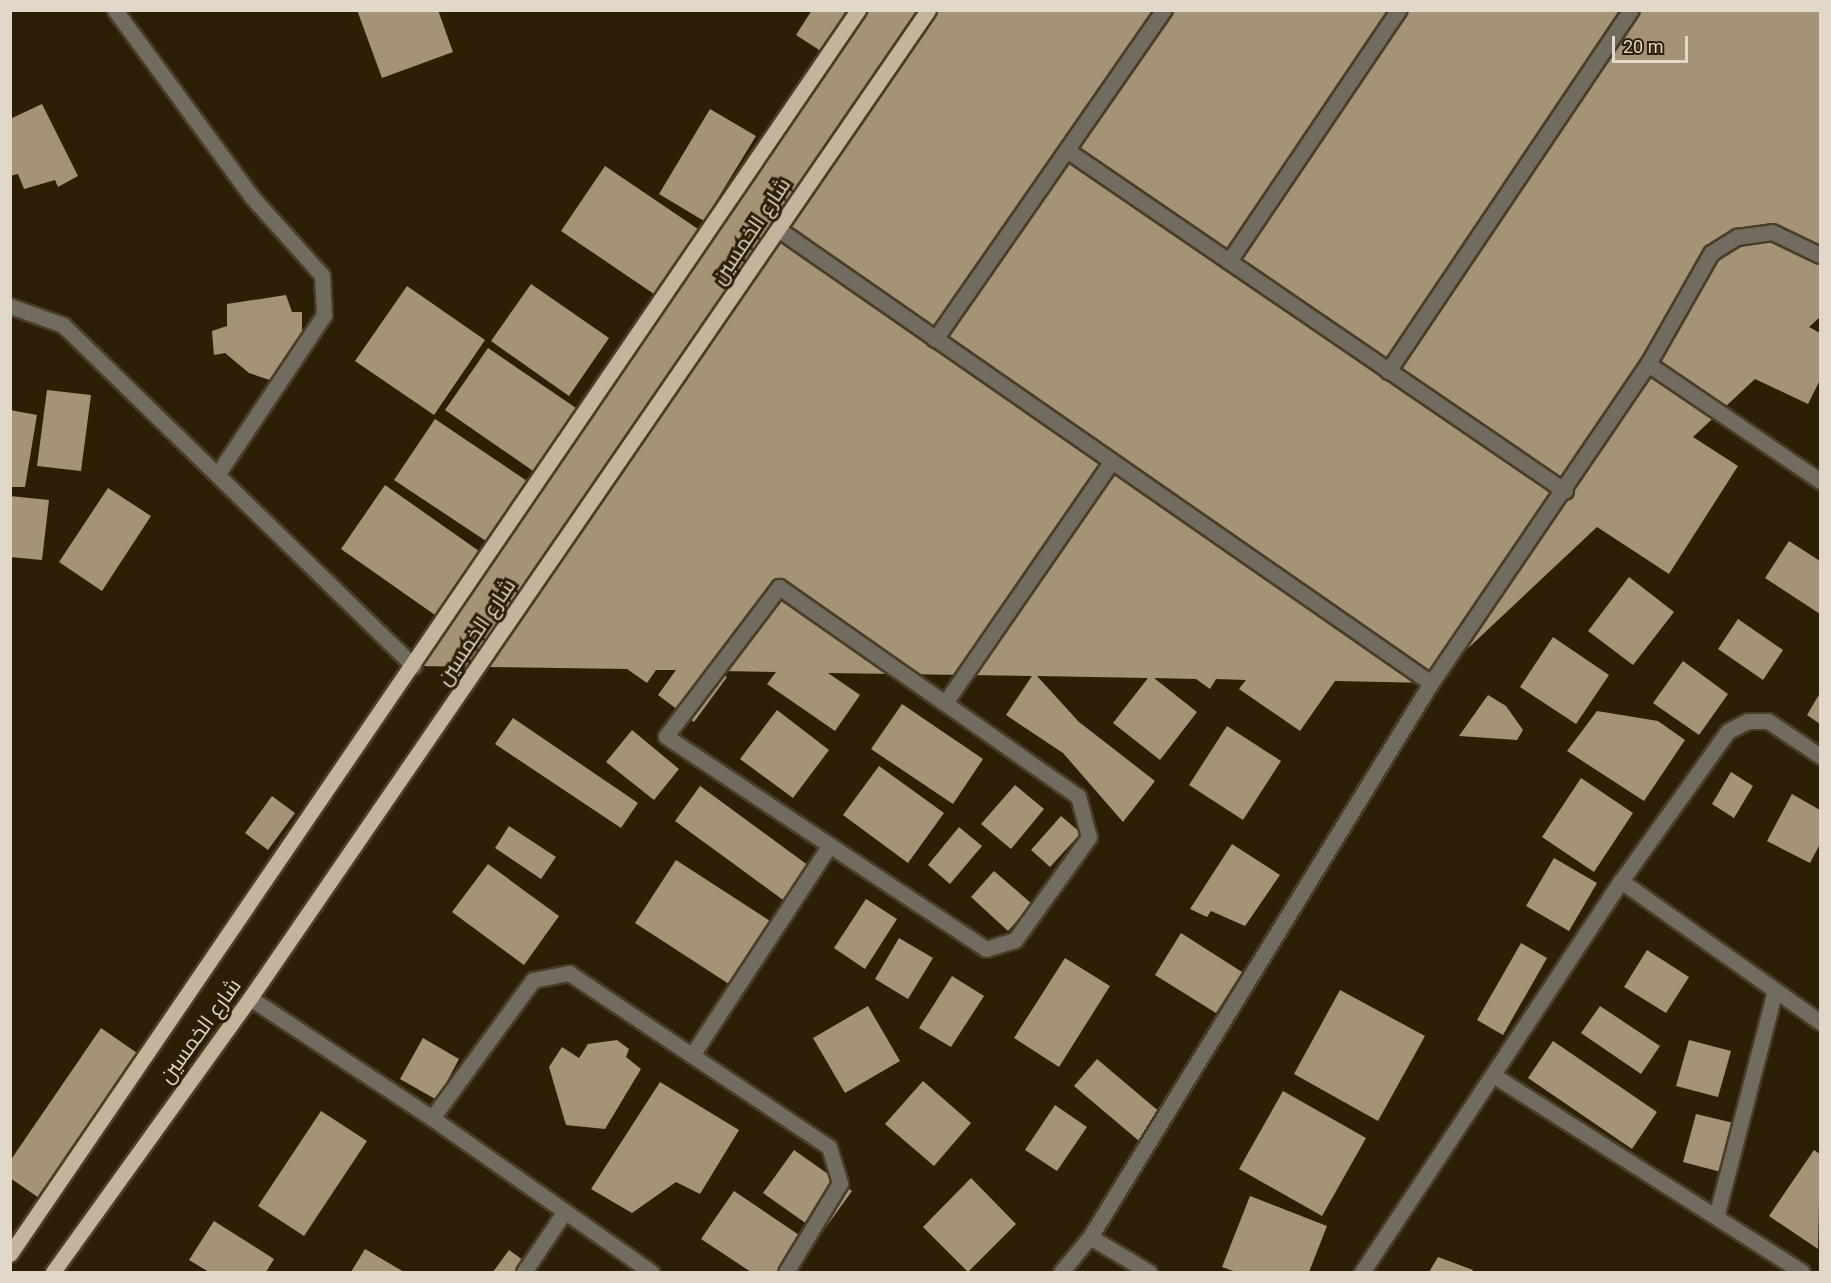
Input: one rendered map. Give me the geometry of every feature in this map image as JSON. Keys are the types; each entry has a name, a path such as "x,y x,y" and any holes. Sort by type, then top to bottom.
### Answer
{"main road":[{"name":"شارع الخمسين","path":"10,1254 414,666 858,10"},
{"name":"شارع الخمسين","path":"53,1272 250,998 928,10"}],"street":[{"path":"115,10 251,195 322,275 324,315 219,472"},
{"path":"936,339 1164,10"},
{"path":"1228,261 1398,10"},
{"path":"1388,371 1631,10"},
{"path":"1068,151 1565,491"},
{"path":"778,229 1431,683"},
{"path":"1061,1272 1090,1237 1431,683 1565,491 1648,364 1712,253 1737,237 1772,231 1821,255"},
{"path":"10,306 63,325 219,472 414,666"},
{"path":"1648,364 1821,481"},
{"path":"947,700 1112,461"},
{"path":"778,587 947,700 1077,796 1089,837 1015,940 986,949 830,845 666,736 778,587"},
{"path":"1362,1272 1621,881 1728,731 1748,721 1768,721 1821,756"},
{"path":"692,1055 830,845"},
{"path":"1621,881 1821,1022"},
{"path":"432,1118 533,980 569,973 829,1147 840,1183 786,1272"},
{"path":"1716,1217 1775,991"},
{"path":"250,998 432,1118 563,1214 651,1272"},
{"path":"1493,1075 1802,1272"},
{"path":"524,1272 563,1214"},
{"path":"1090,1237 1149,1272"}],"building":[{"path":"357,10 438,10 453,52 382,78"},
{"path":"812,10 1820,10 1820,317 1809,327 1820,333 1820,380 1808,404 1755,379 1693,437 1738,466 1669,574 1597,527 1431,683 1335,681 1300,731 1239,689 1246,680 1216,679 1210,689 1196,679 1154,678 1197,712 1160,760 1113,723 1148,678 1037,676 1079,722 1155,781 1123,822 1063,753 1006,715 1032,676 828,673 860,695 835,731 767,684 776,672 719,671 727,677 694,722 658,695 676,670 656,670 647,683 627,669 414,666 827,55 796,35"},
{"path":"42,104 78,176 58,187 55,180 24,189 18,174 10,176 10,119"},
{"path":"710,109 756,136 704,221 659,194"},
{"path":"605,166 698,229 654,294 561,231"},
{"path":"531,284 609,338 569,396 491,341"},
{"path":"407,286 485,340 434,415 355,361"},
{"path":"286,295 292,312 302,312 302,335 276,382 249,373 225,353 214,355 212,331 227,326 227,304"},
{"path":"488,348 579,410 536,473 445,410"},
{"path":"47,390 91,395 81,471 37,466"},
{"path":"10,410 37,415 25,487 10,487"},
{"path":"435,419 530,483 489,543 394,480"},
{"path":"385,485 479,551 435,615 341,549"},
{"path":"108,488 151,516 102,591 59,562"},
{"path":"10,496 49,500 42,560 10,557"},
{"path":"1789,541 1820,561 1820,614 1765,578"},
{"path":"1629,577 1674,612 1633,665 1588,631"},
{"path":"1738,619 1783,650 1763,680 1718,649"},
{"path":"1553,637 1609,675 1576,724 1520,687"},
{"path":"1683,661 1728,694 1699,735 1653,703"},
{"path":"1820,693 1820,724 1807,715"},
{"path":"1488,695 1506,706 1523,730 1517,740 1459,736"},
{"path":"902,704 983,759 953,804 871,749"},
{"path":"777,710 829,750 793,798 740,759"},
{"path":"1597,711 1658,721 1685,740 1644,801 1567,751"},
{"path":"513,718 638,803 621,828 495,744"},
{"path":"1227,726 1281,761 1243,820 1189,785"},
{"path":"632,730 679,769 654,800 606,762"},
{"path":"879,766 944,813 908,863 843,815"},
{"path":"1731,772 1753,786 1734,818 1712,804"},
{"path":"1581,778 1633,813 1594,872 1542,837"},
{"path":"1015,785 1044,809 1011,849 981,824"},
{"path":"700,786 820,874 794,908 675,821"},
{"path":"1792,794 1820,810 1820,844 1810,863 1767,841"},
{"path":"272,796 295,813 268,850 245,833"},
{"path":"1061,816 1081,833 1050,867 1031,850"},
{"path":"509,826 556,857 541,879 495,848"},
{"path":"959,827 982,846 950,884 928,865"},
{"path":"1232,844 1280,875 1245,926 1211,911 1207,917 1190,909"},
{"path":"1554,858 1597,883 1569,931 1526,906"},
{"path":"676,860 770,921 729,984 635,923"},
{"path":"488,864 559,916 524,965 452,912"},
{"path":"994,871 1032,904 1008,931 971,897"},
{"path":"866,899 897,919 865,969 834,948"},
{"path":"1181,933 1242,972 1216,1013 1155,975"},
{"path":"899,938 933,958 908,999 875,979"},
{"path":"1521,943 1547,958 1503,1035 1477,1020"},
{"path":"1647,950 1689,977 1666,1013 1624,987"},
{"path":"1065,958 1110,986 1059,1067 1014,1038"},
{"path":"952,976 984,996 951,1047 919,1028"},
{"path":"1340,990 1425,1036 1378,1121 1294,1074"},
{"path":"868,1006 900,1061 845,1093 813,1038"},
{"path":"1600,1006 1660,1046 1641,1074 1581,1033"},
{"path":"101,1028 140,1055 42,1200 10,1178 10,1161"},
{"path":"423,1038 459,1059 437,1100 400,1079"},
{"path":"617,1040 629,1049 626,1057 641,1069 605,1129 566,1125 549,1067 562,1047 579,1058 588,1044"},
{"path":"1689,1040 1731,1051 1718,1097 1676,1086"},
{"path":"1553,1041 1657,1112 1632,1149 1528,1078"},
{"path":"1097,1059 1168,1119 1145,1146 1074,1086"},
{"path":"923,1081 971,1123 934,1166 885,1124"},
{"path":"660,1082 739,1130 700,1194 676,1182 632,1213 591,1189"},
{"path":"1283,1091 1366,1138 1322,1216 1239,1169"},
{"path":"1055,1105 1087,1127 1057,1171 1025,1150"},
{"path":"321,1111 367,1141 304,1236 258,1206"},
{"path":"1696,1114 1734,1123 1721,1172 1683,1162"},
{"path":"794,1150 852,1191 821,1234 763,1193"},
{"path":"1814,1150 1820,1154 1818,1249 1769,1216"},
{"path":"971,1178 1016,1224 968,1272 923,1227"},
{"path":"734,1191 808,1241 787,1272 751,1272 701,1239"},
{"path":"1250,1196 1327,1226 1309,1272 1236,1272 1222,1267"},
{"path":"214,1221 274,1259 266,1272 209,1272 189,1260"},
{"path":"365,1249 404,1272 351,1272"},
{"path":"509,1250 540,1272 493,1272"},
{"path":"1438,1257 1473,1270 1472,1272 1429,1272"}]}
